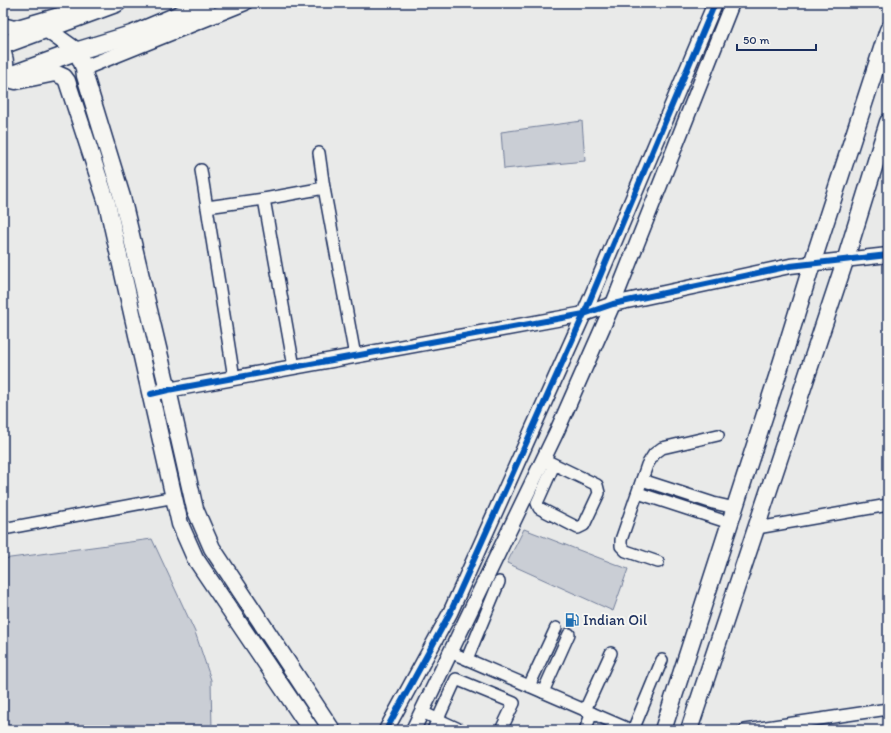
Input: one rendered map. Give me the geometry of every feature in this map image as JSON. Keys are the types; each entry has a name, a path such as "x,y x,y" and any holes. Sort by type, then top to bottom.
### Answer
{"main road":[{"path":"3,45 117,3"},
{"path":"4,75 133,34 207,3"},
{"path":"46,29 77,51 84,68 85,76 122,197 195,509 212,548 332,730"},
{"path":"663,730 888,30"},
{"path":"3,55 5,60 4,75"},
{"path":"4,75 16,81 56,73 64,76 67,81 107,203 180,524 195,558 311,730"},
{"path":"690,730 845,261 888,122"}],"street":[{"path":"3,26 14,28 59,15 87,3"},
{"path":"84,68 245,3"},
{"path":"386,730 450,613 584,314 715,3"},
{"path":"413,730 450,652 549,462 732,3"},
{"path":"319,153 355,356"},
{"path":"201,170 234,378"},
{"path":"207,207 264,199 324,188"},
{"path":"264,199 294,367"},
{"path":"151,394 584,314 613,304 790,266 888,256"},
{"path":"658,562 626,551 621,546 621,540 647,465 654,454 662,448 718,435"},
{"path":"549,462 597,485 599,493 584,525 578,528 539,508 537,503 549,462"},
{"path":"642,480 713,503 732,515"},
{"path":"638,493 732,515"},
{"path":"3,529 174,497"},
{"path":"757,528 888,505"},
{"path":"467,659 499,582"},
{"path":"529,686 556,628"},
{"path":"543,692 569,634"},
{"path":"450,652 632,730 662,660"},
{"path":"585,730 589,712 610,653"},
{"path":"432,730 456,679 514,703 501,730"},
{"path":"745,730 888,710"},
{"path":"422,712 461,730"}],"shaded area":[{"path":"582,121 585,161 504,169 501,132"},
{"path":"524,529 628,569 613,611 507,563"},
{"path":"152,539 195,632 211,680 212,730 3,730 3,559"}],"cycle path":[{"path":"386,730 450,613 584,314 715,3"},
{"path":"151,394 584,314 613,304 790,266 888,255"}],"place":[{"name":"Indian Oil","path":"572,620"}]}
